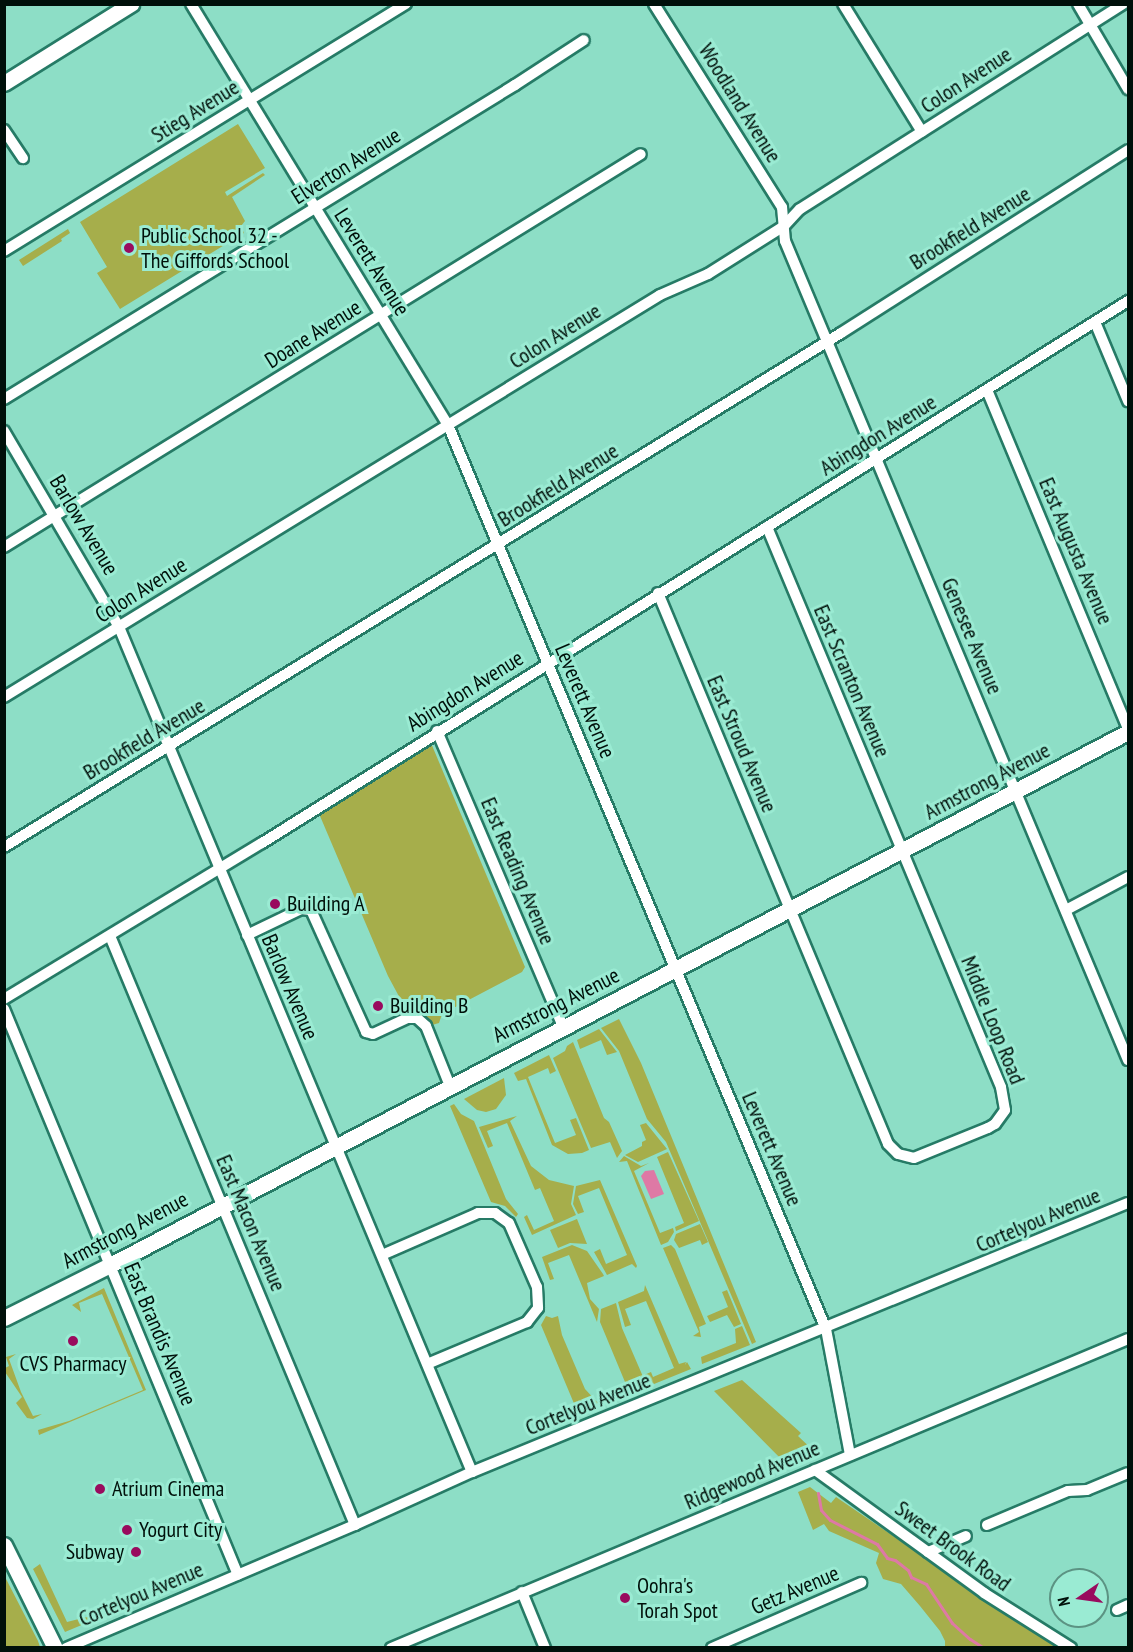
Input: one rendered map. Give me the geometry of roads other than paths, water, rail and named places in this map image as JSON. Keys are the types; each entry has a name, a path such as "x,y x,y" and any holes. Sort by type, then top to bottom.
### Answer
{"street":[{"path":"4,83 131,4"},
{"name":"Leverett Avenue","path":"191,4 448,425 826,1329 850,1455"},
{"name":"Stieg Avenue","path":"4,251 406,4"},
{"path":"843,4 922,132"},
{"path":"1078,4 1128,89"},
{"name":"Colon Avenue","path":"4,697 660,295 708,274 784,226 800,208 1123,4"},
{"name":"Woodland Avenue","path":"658,6 782,207 784,226"},
{"name":"Elverton Avenue","path":"4,399 316,208 584,40"},
{"path":"4,130 23,158"},
{"name":"Brookfield Avenue","path":"4,847 828,341 1128,150"},
{"name":"Doane Avenue","path":"4,547 641,154"},
{"name":"Genesee Avenue","path":"784,226 785,241 1128,1060"},
{"name":"Abingdon Avenue","path":"4,999 219,869 1128,301"},
{"path":"1095,322 1128,401"},
{"name":"East Augusta Avenue","path":"987,390 1128,728"},
{"name":"Barlow Avenue","path":"4,431 56,515 119,627 472,1472"},
{"name":"East Scranton Avenue","path":"766,527 902,850"},
{"name":"East Stroud Avenue","path":"658,593 790,909"},
{"name":"East Reading Avenue","path":"437,731 563,1027"},
{"name":"Armstrong Avenue","path":"4,1317 110,1265 1128,732"},
{"name":"Middle Loop Road","path":"790,909 892,1149 905,1157 914,1158 988,1128 1001,1117 1005,1110 1004,1096 902,850"},
{"path":"1066,910 1128,877"},
{"path":"247,935 308,908 313,912 366,1032 372,1034 407,1018 417,1018 426,1026 450,1086"},
{"name":"East Macon Avenue","path":"110,936 355,1525"},
{"name":"East Brandis Avenue","path":"4,1008 238,1575"},
{"name":"Cortelyou Avenue","path":"66,1647 355,1525 472,1472 826,1329 1128,1203"},
{"path":"382,1255 478,1213 495,1213 509,1223 537,1287 538,1308 527,1322 427,1364"},
{"name":"Ridgewood Avenue","path":"391,1647 1128,1339"},
{"name":"Sweet Brook Road","path":"815,1470 984,1593 1071,1647"},
{"path":"987,1526 1068,1491 1088,1490 1128,1473"},
{"path":"928,1552 966,1536"},
{"path":"4,1545 55,1647"},
{"name":"Getz Avenue","path":"712,1647 861,1583"},
{"path":"522,1592 545,1647"},
{"path":"1117,1610 1128,1605"}],"waterway":[{"path":"818,1493 821,1510 830,1520 877,1544 887,1558 895,1560 908,1570 911,1577 926,1584 952,1623 984,1648"}],"place":[{"name":"Public School 32 - The Giffords School","path":"129,248"},
{"name":"Building A","path":"275,904"},
{"name":"Building B","path":"378,1006"},
{"name":"CVS Pharmacy","path":"73,1341"},
{"name":"Atrium Cinema","path":"100,1489"},
{"name":"Yogurt City","path":"127,1530"},
{"name":"Subway","path":"136,1552"},
{"name":"Oohra's Torah Spot","path":"625,1598"}]}
